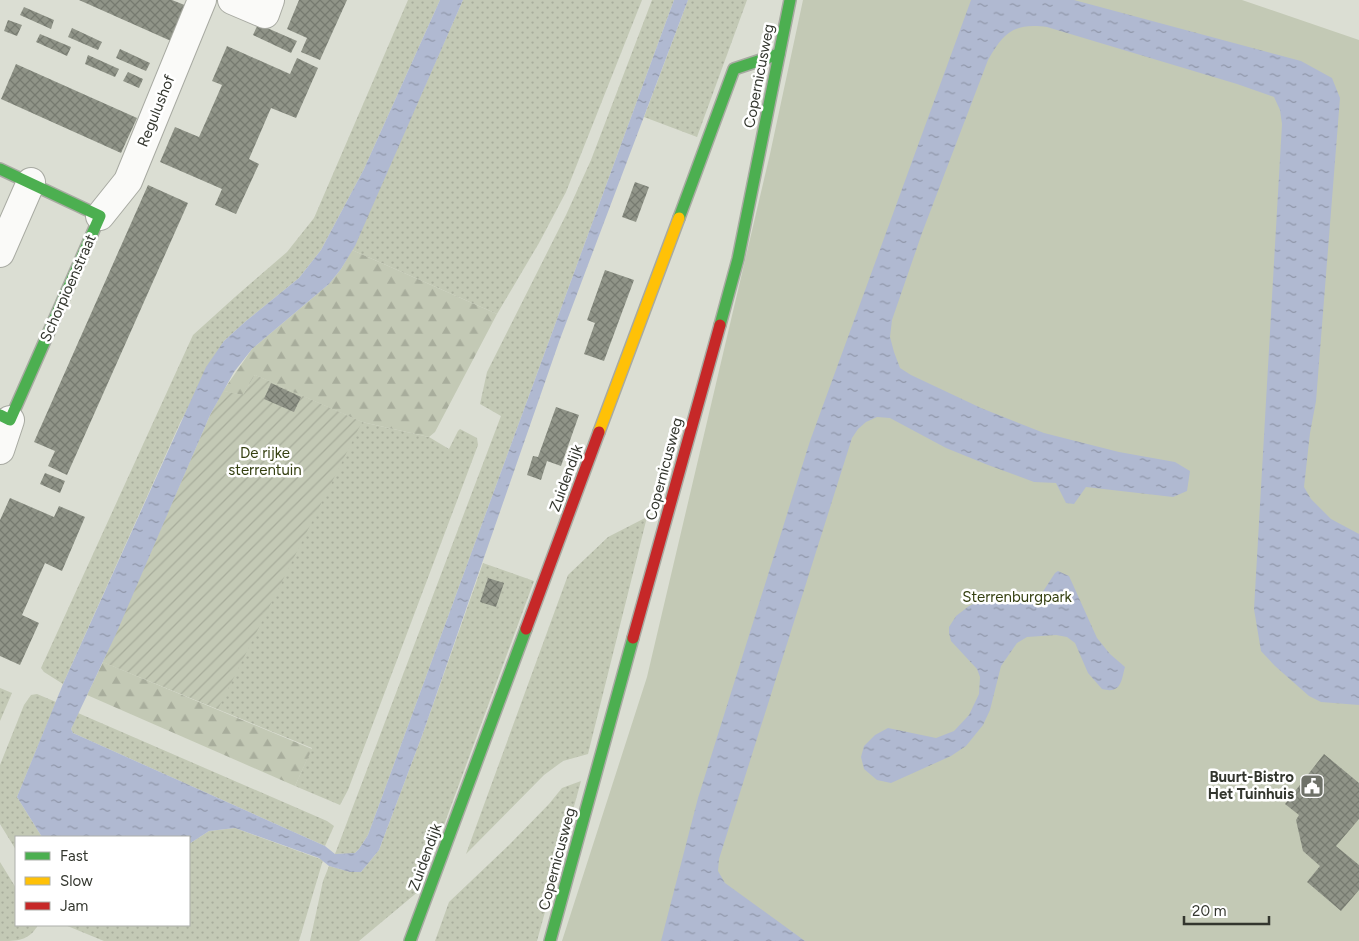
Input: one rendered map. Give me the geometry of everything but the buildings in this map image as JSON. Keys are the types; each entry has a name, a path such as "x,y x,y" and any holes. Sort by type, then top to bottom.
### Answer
{"street":[{"name":"Regulushof","path":"100,216 128,181 202,0"},
{"path":"232,0 265,14 270,0"},
{"name":"Copernicusweg","path":"550,941 738,259 790,0"},
{"name":"Zuidendijk","path":"410,941 734,69 779,54"},
{"name":"Schorpioenstraat","path":"0,169 100,216 5,417"},
{"path":"0,253 31,182"},
{"path":"0,450 5,417"}],"green space":[{"path":"408,0 440,0 364,169 321,250 299,278 224,341 180,423 63,684 41,668 193,335 287,252 314,218"},
{"path":"463,0 642,0 566,192 539,243 497,314 352,250"},
{"path":"652,0 674,0 368,835 355,853 335,854 501,416 480,404 487,372 566,215 591,160"},
{"path":"688,0 747,0 697,137 644,117"},
{"name":"Sterrenburgpark","path":"803,0 1242,0 1359,40 1359,941 562,941 647,677 770,154"},
{"path":"352,250 497,314 435,432 429,437 362,422 255,375 243,395 223,391 252,349 329,284 341,269"},
{"path":"255,375 362,422 429,437 449,449 460,429 477,438 478,445 348,790 340,805 295,786 312,748 103,662 223,391 243,395"},
{"name":"De rijke sterrentuin","path":"255,375 362,422 218,709 103,662 210,415 223,391 243,395"},
{"path":"647,517 588,754 563,761 544,775 466,854 568,575 608,537"},
{"path":"483,563 534,581 420,890 359,941 310,941 323,881 329,866 350,872 361,872 379,850 423,733"},
{"path":"103,662 312,749 295,786 87,695"},
{"path":"0,688 12,693 0,721"},
{"path":"37,694 56,702 17,797 41,836 15,836 15,848 0,824 0,765 24,705 31,695"},
{"path":"78,713 327,821 334,826 325,846 73,733 71,729"},
{"path":"581,781 537,941 435,941 449,902 509,845 562,788"},
{"path":"235,828 323,860 299,941 104,941 67,926 190,926 190,843 209,831"},
{"path":"0,862 15,886 15,926 37,926 27,937 12,941 0,941"}],"water":[{"path":"440,0 463,0 355,246 341,269 329,284 252,349 234,372 210,415 116,634 71,729 73,733 325,846 335,854 355,853 368,835 674,0 688,0 560,339 423,733 379,850 361,872 350,872 329,866 319,858 235,828 209,831 190,843 190,836 41,836 17,797 63,684 206,367 224,341 299,278 321,250 364,169"},
{"path":"971,0 1074,0 1301,61 1332,78 1340,98 1316,401 1310,433 1304,487 1311,499 1331,519 1359,534 1359,705 1321,702 1309,696 1275,666 1261,651 1254,609 1282,124 1280,110 1274,97 1237,84 1047,27 1018,28 999,42 988,60 922,233 892,320 890,337 894,352 900,368 911,375 981,408 1044,433 1119,452 1175,462 1190,471 1187,491 1173,497 1086,487 1074,504 1066,503 1056,483 1034,482 988,465 946,448 890,418 877,417 866,422 852,438 719,859 718,871 725,883 805,941 661,941 698,798 810,441"},
{"path":"1058,571 1069,576 1097,638 1110,654 1125,667 1119,686 1113,690 1102,689 1088,673 1075,643 1067,637 1056,635 1027,637 1017,643 1001,666 990,710 983,725 966,746 951,756 891,783 877,780 864,769 861,757 864,746 875,735 888,728 936,738 954,731 969,715 979,694 980,677 977,669 951,641 949,627 956,616 969,606 980,601 1015,600 1042,593"}],"traffic: fast":[{"path":"720,325 738,259 790,0"},
{"path":"679,218 734,69 779,54"},
{"path":"0,169 100,216 10,420 0,415"},
{"path":"410,941 526,629"},
{"path":"550,941 633,638"}],"traffic: slow":[{"path":"599,432 679,218"}],"traffic: jam":[{"path":"633,638 720,325"},
{"path":"526,629 599,432"}],"place":[{"name":"Buurt-Bistro Het Tuinhuis","path":"1312,786"}]}
